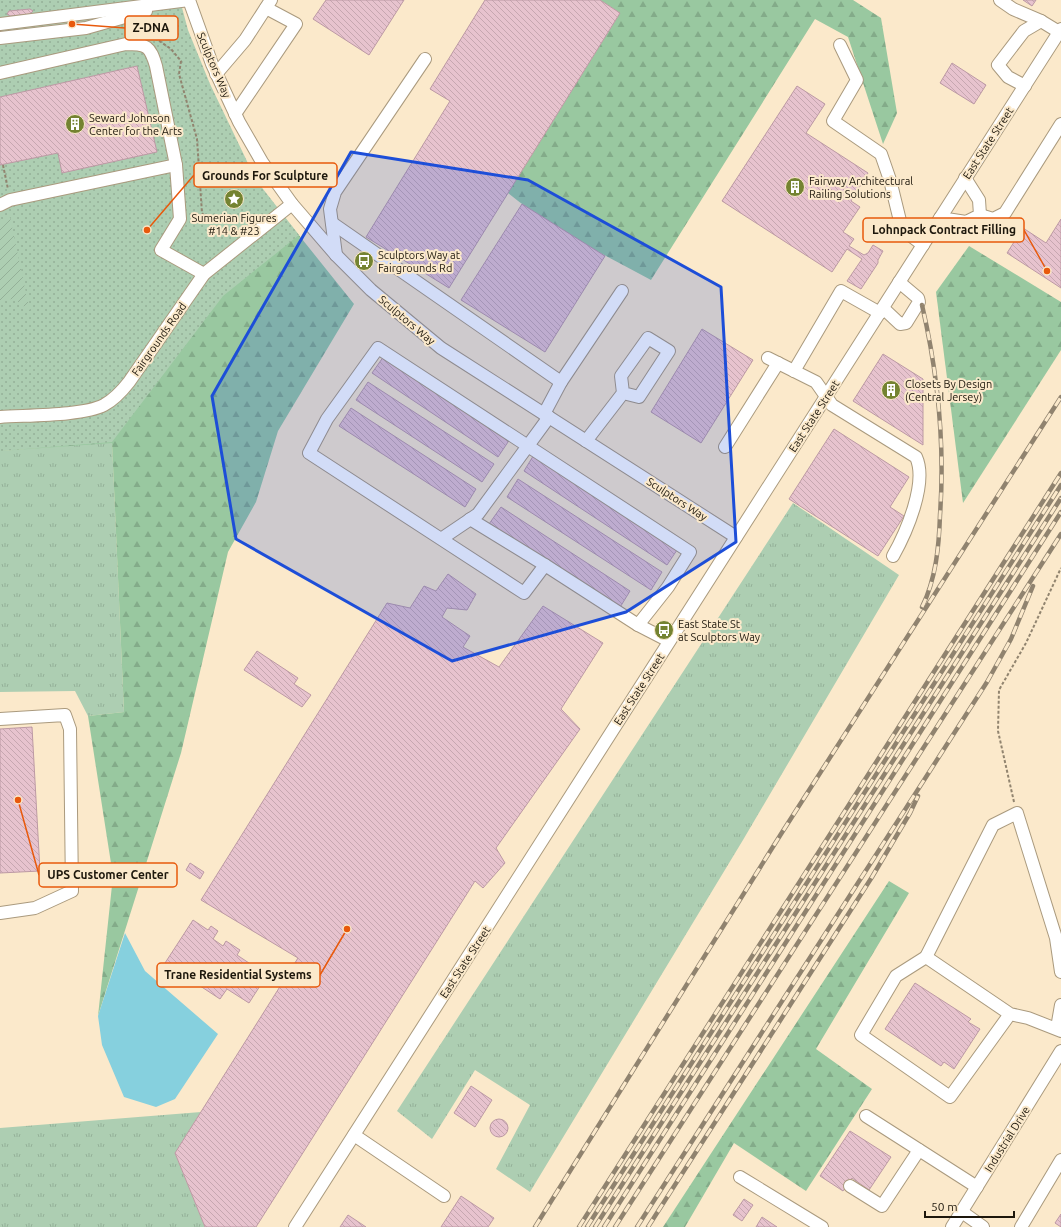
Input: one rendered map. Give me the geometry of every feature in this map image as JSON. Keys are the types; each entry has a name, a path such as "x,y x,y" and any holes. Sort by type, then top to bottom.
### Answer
{"street":[{"path":"0,24 189,0"},
{"name":"Sculptors Way","path":"189,0 202,40 216,74 235,114 262,162 292,204 336,255 371,290 441,348 736,537"},
{"path":"1000,0 1013,9 1060,31"},
{"path":"0,38 86,28 133,15 170,2"},
{"path":"216,74 246,40 269,4 296,24 235,114"},
{"path":"1025,86 1008,77 998,65 1024,31 1041,21"},
{"name":"East State Street","path":"295,1227 1060,31"},
{"path":"0,73 126,44 137,44 147,47 151,51 156,66 176,165 180,219 161,250 204,274"},
{"path":"840,45 857,80 833,121 881,154 890,180 902,229 923,245"},
{"path":"336,255 330,209 335,192 425,59"},
{"path":"940,218 966,222 980,215 993,219 1005,213 1061,124"},
{"path":"0,206 10,200 176,165"},
{"path":"965,178 979,200 980,215"},
{"name":"Fairgrounds Road","path":"0,417 82,411 103,405 117,396 129,382 204,274 292,204"},
{"path":"332,223 561,382"},
{"path":"794,371 841,291 881,310 900,324 906,323 919,302 918,298 899,282"},
{"path":"441,539 478,514 528,445 546,415 561,382 622,291"},
{"path":"586,441 623,393 622,376 648,338 669,351 639,397 623,393"},
{"path":"545,565 524,593 309,454 327,419 378,348 690,552 668,587 638,625"},
{"path":"725,447 773,360 816,382 832,405 914,456 917,461 918,488 915,502 904,537 893,556"},
{"path":"470,519 638,625 669,641"},
{"path":"0,719 65,715 70,729 72,884 72,891 35,908 0,913"},
{"path":"1010,1014 950,1097 861,1035 896,976 926,957 993,825 1017,813 1056,938 1061,972"},
{"path":"926,957 1010,1014 1028,1018 1059,1029 1061,1005"},
{"name":"Industrial Drive","path":"952,1227 1061,1052"},
{"path":"866,1116 977,1187"},
{"path":"354,1135 444,1196"},
{"path":"850,1186 882,1206 920,1150"},
{"path":"1021,1227 1061,1160"},
{"path":"740,1177 822,1227"},
{"path":"962,1212 983,1227"}],"path":[{"path":"154,37 171,49 181,61 179,74 197,139 202,213 212,227"},
{"path":"2,165 9,192"},
{"path":"1017,813 998,730 999,690 1026,643 1061,568"}],"highlighted area":[{"path":"351,152 528,180 721,287 736,542 626,612 452,661 236,539 212,396"}],"green space":[{"path":"0,0 180,0 188,30 210,84 256,180 299,235 223,296 112,442 0,451"},
{"path":"600,0 853,0 881,18 897,113 883,144 848,37 815,19 651,280 559,229 524,206 508,193 620,13"},
{"path":"10,217 30,311 14,299 0,300 0,220"},
{"path":"290,224 354,304 278,431 256,502 228,552 181,753 98,1016 113,876 88,716 124,712 112,443 0,451 0,429 209,283"},
{"path":"969,246 1061,302 1061,350 963,503 936,292"},
{"path":"112,442 124,712 88,716 75,691 0,692 0,451"},
{"path":"793,503 899,575 743,840 530,1192 496,1169 530,1105 475,1070 432,1139 397,1111"},
{"path":"889,881 909,893 816,1049 872,1089 806,1191 734,1143 685,1227 663,1227"},
{"path":"201,1112 175,1153 205,1227 0,1227 0,1128"}],"water":[{"path":"125,933 145,971 218,1034 175,1099 156,1107 124,1097 102,1045 98,1016"}],"building":[{"path":"326,0 404,0 369,55 313,19"},
{"path":"485,0 600,0 620,13 449,288 366,237 450,101 430,89"},
{"path":"1023,0 1036,0 1032,6"},
{"path":"30,9 33,11 30,14 10,16 7,14 9,11"},
{"path":"952,63 986,85 974,104 940,83"},
{"name":"Seward Johnson Center for the Arts","path":"137,66 157,152 62,173 58,153 0,165 0,97"},
{"name":"Fairway Architectural Railing Solutions","path":"797,86 825,104 806,133 868,173 851,201 860,207 843,232 854,239 849,246 864,255 868,253 873,245 883,251 878,263 861,289 847,281 862,259 847,249 832,272 722,201"},
{"path":"522,204 605,256 545,352 461,300"},
{"path":"1061,219 1061,288 1007,253 1023,228 1046,243"},
{"path":"702,329 753,360 701,443 651,412"},
{"name":"Closets By Design (Central Jersey)","path":"883,354 923,379 923,445 853,401"},
{"path":"384,356 510,439 498,457 372,373"},
{"path":"368,382 494,464 482,482 356,400"},
{"path":"351,408 476,489 465,507 339,426"},
{"path":"834,429 909,477 890,507 904,516 878,556 789,499"},
{"path":"535,453 679,547 667,565 524,471"},
{"path":"518,479 662,572 651,590 507,497"},
{"path":"501,507 630,591 619,609 489,524"},
{"path":"448,574 476,594 467,610 447,608 442,617 470,636 463,647 499,667 543,606 603,643 561,709 580,729 496,848 505,863 483,888 475,881 256,1227 205,1227 175,1153 298,958 201,900 387,603 410,608 424,586 436,591"},
{"path":"257,651 298,678 294,684 311,695 302,707 244,670"},
{"path":"32,727 40,871 0,873 0,729"},
{"path":"190,863 204,872 200,879 186,870"},
{"path":"193,920 208,930 211,926 218,931 213,939 223,946 226,941 240,950 237,955 267,975 249,1003 227,989 220,999 165,963"},
{"path":"915,983 971,1019 968,1022 980,1029 954,1069 944,1062 941,1066 885,1029"},
{"path":"471,1086 492,1100 475,1127 454,1113"},
{"path":"499,1119 505,1122 508,1128 505,1134 499,1137 493,1134 490,1128 493,1122"},
{"path":"850,1131 891,1157 869,1190 852,1178 843,1191 820,1176"},
{"path":"461,1196 494,1218 488,1227 441,1227"},
{"path":"744,1199 753,1205 742,1221 733,1215"},
{"path":"1061,1214 1061,1227 1055,1223"},
{"path":"348,1215 366,1227 340,1227"},
{"path":"762,1217 777,1227 756,1227"}],"railway":[{"path":"922,305 928,331 936,383 942,462 938,550 931,585 922,607"},
{"path":"535,1227 781,834 1061,397"},
{"path":"579,1227 1061,473"},
{"path":"587,1227 1061,485"},
{"path":"595,1227 1061,498"},
{"path":"604,1227 1061,512"},
{"path":"615,1227 1061,534"},
{"path":"637,1227 987,682 1011,639 1033,586"},
{"path":"648,1227 872,877 910,813 918,796"}],"place":[{"name":"Z-DNA","path":"72,24"},
{"name":"Seward Johnson Center for the Arts","path":"75,124"},
{"name":"Fairway Architectural Railing Solutions","path":"795,187"},
{"name":"Sumerian Figures #14 & #23","path":"234,199"},
{"name":"Grounds For Sculpture","path":"147,230"},
{"name":"Sculptors Way at Fairgrounds Rd","path":"364,261"},
{"name":"Lohnpack Contract Filling","path":"1047,271"},
{"name":"Closets By Design (Central Jersey)","path":"891,390"},
{"name":"East State St at Sculptors Way","path":"664,630"},
{"name":"UPS Customer Center","path":"18,800"},
{"name":"Trane Residential Systems","path":"347,929"}]}
